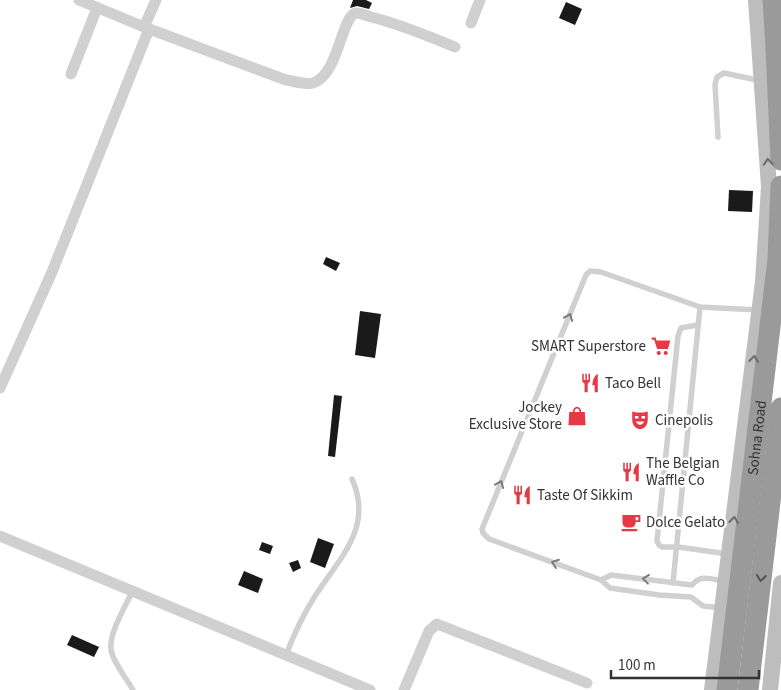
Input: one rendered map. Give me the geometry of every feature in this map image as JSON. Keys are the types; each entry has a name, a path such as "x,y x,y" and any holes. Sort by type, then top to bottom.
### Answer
{"highway":[{"path":"772,0 772,70 781,160"},
{"name":"Sohna Road","path":"727,690 778,259 781,186"},
{"name":"Sohna Road","path":"748,690 781,408"}],"main road":[{"path":"712,690 760,310 769,187 772,70 756,0"},
{"path":"772,686 781,583"}],"street":[{"path":"79,0 147,28 286,80 311,84 319,80 326,73 334,59 346,25 352,15 356,13 379,19 455,47"},
{"path":"0,388 52,272 147,28 156,0"},
{"path":"471,23 480,0"},
{"path":"71,74 97,8"},
{"path":"0,536 370,690"},
{"path":"404,690 429,631 437,624 587,683"}],"lane":[{"path":"718,137 715,84 717,77 724,73 772,70"},
{"path":"722,608 703,606 691,597 659,595 610,588 601,580 489,539 482,529 586,275 590,271 601,272 700,307 760,310"},
{"path":"673,583 700,307"},
{"path":"697,325 681,328 678,336 657,541 659,545 730,554"},
{"path":"286,655 298,625 351,544 356,528 359,507 358,492 352,479"},
{"path":"601,580 610,575 692,585"},
{"path":"691,597 692,585 699,578 726,581"},
{"path":"133,590 116,627 111,649 116,662 133,690"}],"building":[{"path":"353,0 366,0 372,3 369,9 357,6 350,8"},
{"path":"566,2 582,9 575,25 559,18"},
{"path":"729,190 753,191 752,212 728,211"},
{"path":"326,257 340,263 336,271 323,264"},
{"path":"360,311 381,314 375,358 355,355"},
{"path":"334,395 342,396 335,457 328,456"},
{"path":"318,538 334,544 325,568 310,562"},
{"path":"262,542 273,546 270,554 259,550"},
{"path":"298,560 301,568 293,572 289,563"},
{"path":"244,571 263,579 258,593 238,585"},
{"path":"72,635 99,647 94,657 67,645"}],"place":[{"name":"SMART Superstore","path":"661,346"},
{"name":"Taco Bell","path":"590,383"},
{"name":"Jockey Exclusive Store","path":"577,416"},
{"name":"Cinepolis","path":"640,420"},
{"name":"The Belgian Waffle Co","path":"631,472"},
{"name":"Taste Of Sikkim","path":"522,495"},
{"name":"Dolce Gelato","path":"631,522"}]}
